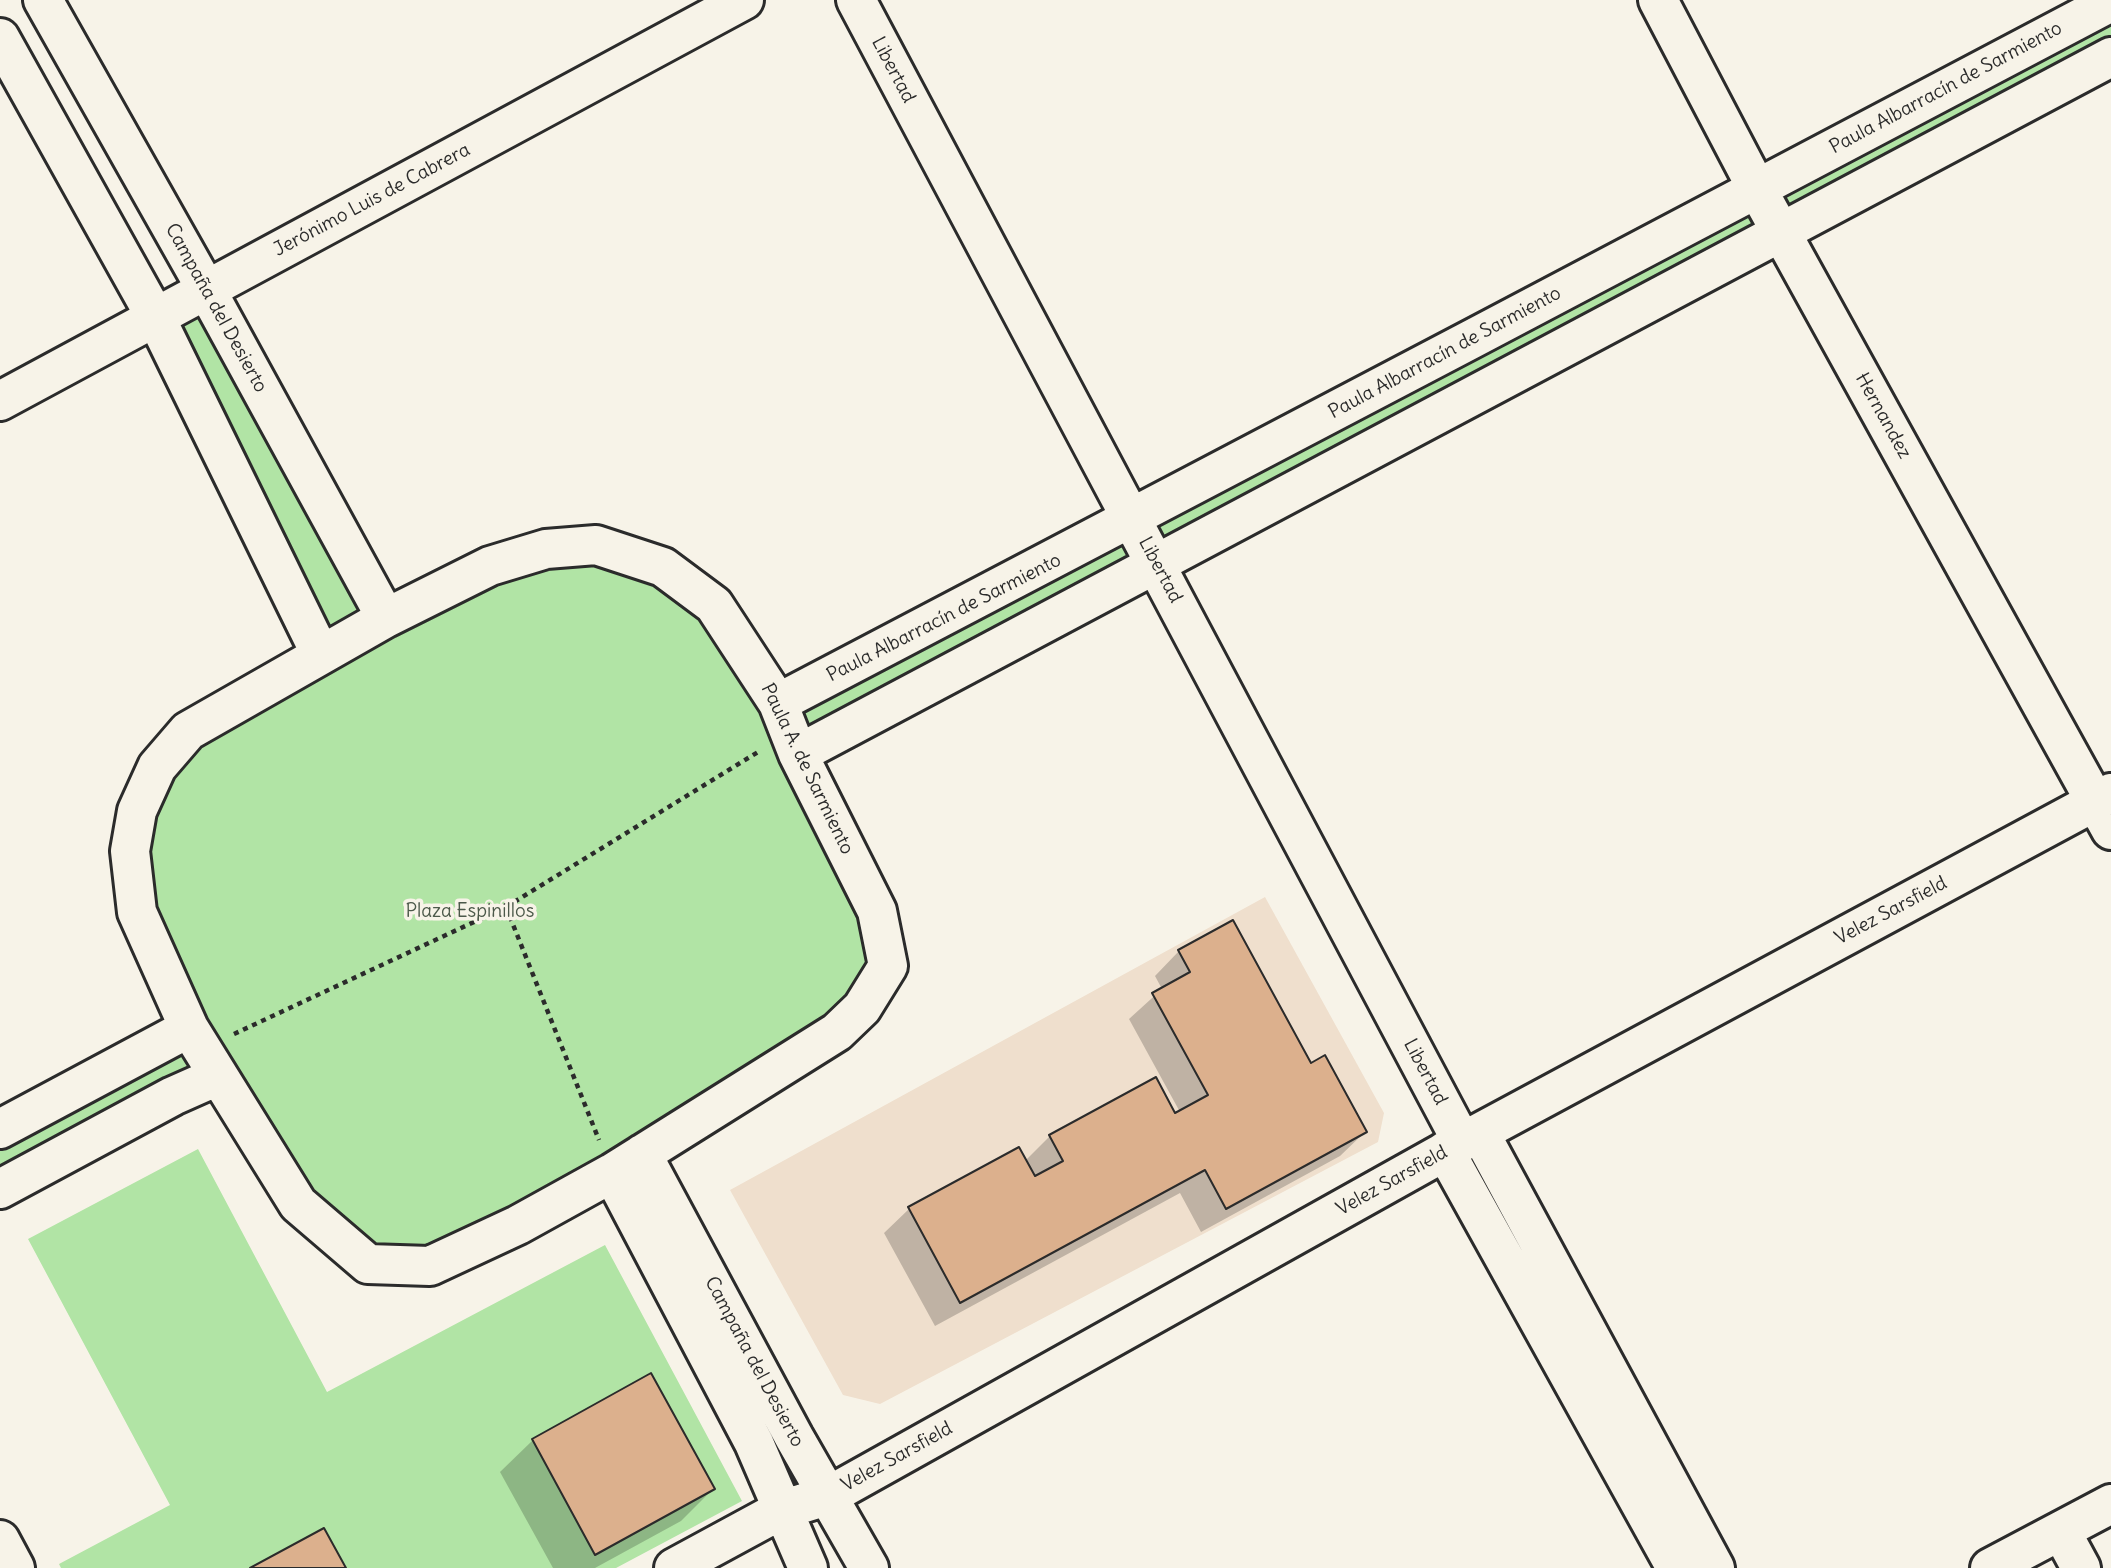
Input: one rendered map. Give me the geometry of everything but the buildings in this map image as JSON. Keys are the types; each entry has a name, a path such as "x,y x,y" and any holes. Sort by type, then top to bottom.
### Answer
{"street":[{"name":"Campaña del Desierto","path":"43,0 206,289 386,618"},
{"name":"Jerónimo Luis de Cabrera","path":"0,401 744,0"},
{"name":"Libertad","path":"856,0 1462,1142 1676,1568"},
{"name":"Hernandez","path":"1658,0 1756,187 2106,808"},
{"name":"Paula Albarracín de Sarmiento","path":"789,730 1133,520 1756,187 2111,2"},
{"path":"0,38 156,318 321,655"},
{"path":"789,730 1157,565 2111,57"},
{"name":"Paula A. de Sarmiento","path":"596,545 663,567 714,605 789,730 877,911 888,966 862,1008 837,1032 627,1163 518,1225 430,1266 368,1264 298,1205 203,1051 137,912 130,851 137,811 157,767 188,731 386,618 491,566 546,549 596,545"},
{"name":"Velez Sarsfield","path":"674,1568 780,1510 830,1495 1462,1142 2106,808"},
{"path":"0,1129 203,1051"},
{"path":"0,1189 173,1096 203,1051"},
{"name":"Libertad","path":"1462,1142 1715,1568"},
{"name":"Campaña del Desierto","path":"627,1163 830,1495 869,1568"},
{"name":"Campaña del Desierto","path":"627,1163 808,1568"},
{"path":"1990,1568 2111,1504"},
{"path":"2061,1531 2081,1568"},
{"path":"0,1540 15,1568"}],"path":[{"path":"203,1051 506,907 789,730"},
{"path":"506,907 627,1163"}],"shaded area":[{"path":"1265,897 1384,1113 1378,1142 880,1404 843,1395 730,1190"}],"green space":[{"name":"Plaza Espinillos","path":"2111,2 2111,57 799,753 877,911 862,1008 518,1225 368,1264 218,1076 0,1189 0,1129 189,1028 137,912 157,767 321,655 156,318 206,289 386,618 546,549 663,567 779,703"},
{"path":"198,1149 327,1392 605,1245 742,1501 616,1568 61,1568 59,1564 170,1505 28,1239"}]}
